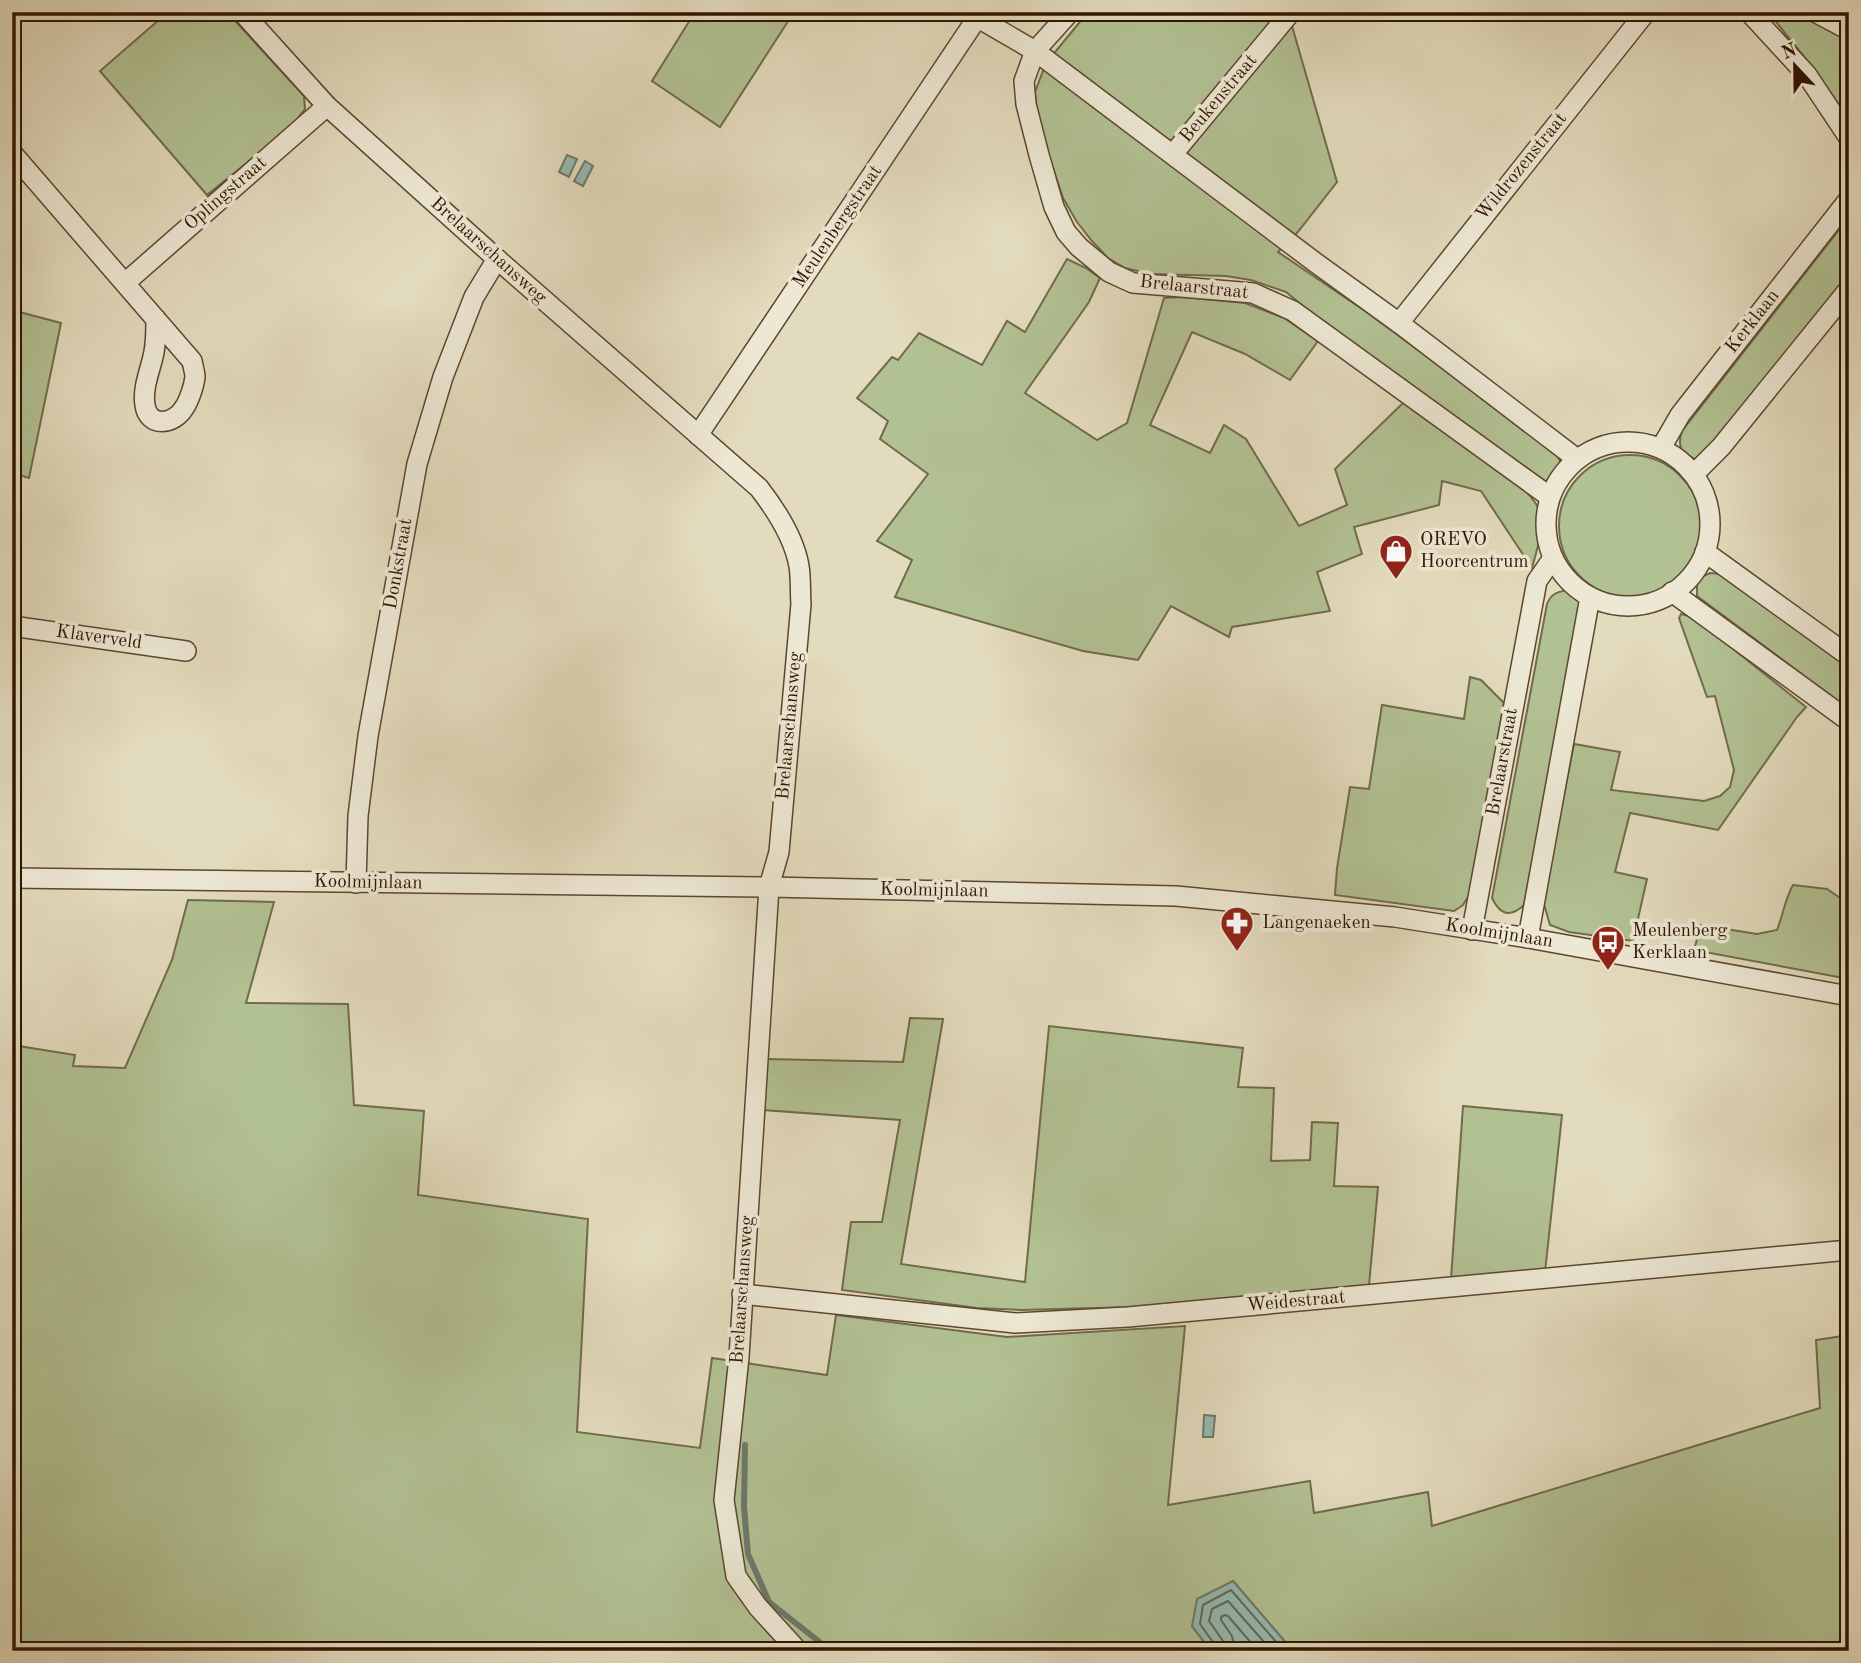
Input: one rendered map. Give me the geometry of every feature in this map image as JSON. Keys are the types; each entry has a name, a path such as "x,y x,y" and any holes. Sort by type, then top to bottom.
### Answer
{"street":[{"name":"Brelaarschansweg","path":"242,12 327,106 759,488 775,509 791,540 799,564 801,604 779,852 769,887 739,1357 724,1500 736,1576 758,1607 799,1651"},
{"path":"1035,51 1070,12"},
{"name":"Beukenstraat","path":"1173,153 1291,12"},
{"name":"Wildrozenstraat","path":"1399,323 1646,12"},
{"path":"1749,12 1807,75 1849,138"},
{"path":"1815,12 1849,30"},
{"path":"973,15 1035,51 1577,459"},
{"name":"Meulenbergstraat","path":"698,435 973,15"},
{"name":"Brelaarstraat","path":"1035,51 1024,81 1026,104 1054,207 1066,232 1079,247 1109,272 1133,283 1253,293 1293,311 1550,498"},
{"name":"Oplingstraat","path":"125,283 327,106"},
{"path":"12,153 125,283 156,319 192,361 195,378 183,410 173,420 163,422 155,422 148,415 145,404 145,389 155,349 156,319"},
{"name":"Kerklaan","path":"1661,448 1680,415 1849,199"},
{"name":"Donkstraat","path":"356,883 358,817 368,736 417,464 443,377 474,297 497,259"},
{"path":"1694,474 1721,447 1849,289"},
{"path":"1628,442 1646,443 1661,448 1682,461 1694,474 1706,499 1710,523 1705,552 1686,582 1653,602 1633,606 1612,604 1590,597 1565,578 1553,558 1547,538 1546,519 1550,498 1558,480 1577,459 1601,446 1628,442"},
{"path":"1705,552 1849,656"},
{"name":"Brelaarstraat","path":"1472,930 1537,581 1553,558"},
{"path":"1672,592 1849,721"},
{"path":"1528,938 1590,597"},
{"name":"Klaverveld","path":"12,626 186,651"},
{"name":"Koolmijnlaan","path":"12,878 769,887 1176,896 1395,917 1528,938 1849,996"},
{"name":"Weidestraat","path":"742,1294 1015,1323 1128,1317 1849,1250"}],"green space":[{"path":"168,12 227,12 304,96 305,109 290,128 207,195 100,71"},
{"path":"695,12 794,12 720,127 652,81"},
{"path":"1088,12 1276,12 1292,26 1337,182 1297,233 1278,252 1365,311 1556,451 1562,467 1556,478 1544,483 1286,292 1251,280 1226,276 1151,274 1125,268 1108,258 1077,222 1063,198 1037,115 1035,92 1046,63"},
{"path":"1768,12 1812,12 1849,34 1849,119 1810,64"},
{"path":"1849,217 1849,276 1712,449 1695,459 1686,455 1680,445 1682,431"},
{"path":"1067,259 1100,278 1089,302 1025,393 1097,440 1127,423 1164,298 1182,297 1245,303 1284,318 1318,341 1290,380 1245,354 1192,332 1150,425 1210,453 1224,425 1246,439 1299,526 1347,505 1335,469 1404,402 1479,453 1532,498 1539,510 1541,525 1532,568 1481,491 1442,481 1439,505 1354,527 1362,554 1317,572 1330,611 1232,627 1229,637 1171,606 1138,660 1083,651 895,597 912,560 877,541 928,474 880,439 888,421 857,398 892,357 898,360 919,333 982,365 1007,321 1025,332"},
{"path":"12,310 61,323 29,478 12,473"},
{"path":"1630,455 1657,461 1680,476 1695,499 1701,526 1695,553 1680,576 1657,591 1630,597 1603,591 1580,576 1565,553 1559,526 1565,499 1580,476 1603,461"},
{"path":"1710,573 1721,574 1849,667 1849,709 1697,596 1697,583 1701,577"},
{"path":"1567,590 1575,594 1581,606 1524,905 1514,912 1506,913 1498,908 1492,898 1547,604 1555,594"},
{"path":"1681,614 1693,617 1806,707 1718,830 1630,813 1615,872 1647,879 1633,941 1569,932 1550,925 1543,901 1574,744 1620,752 1611,790 1704,801 1720,796 1730,787 1734,770 1715,696 1707,697 1679,618"},
{"path":"1470,677 1481,680 1504,703 1471,892 1463,905 1454,911 1335,895 1350,787 1369,789 1382,705 1464,719"},
{"path":"1793,885 1827,889 1849,904 1849,979 1694,950 1701,925 1757,934 1777,930"},
{"path":"188,900 274,902 246,1003 348,1004 354,1105 424,1111 418,1195 588,1219 577,1432 700,1448 712,1358 827,1375 836,1315 1007,1337 1185,1326 1168,1505 1310,1481 1314,1513 1428,1492 1432,1526 1820,1408 1816,1340 1849,1335 1849,1651 1293,1651 1233,1581 1192,1626 1211,1651 12,1651 12,1045 75,1055 73,1066 125,1068 172,960"},
{"path":"910,1018 943,1019 901,1264 1025,1282 1049,1026 1243,1048 1238,1087 1274,1088 1271,1161 1310,1160 1312,1122 1338,1123 1334,1186 1378,1187 1369,1285 1132,1307 1021,1310 977,1308 842,1290 851,1222 882,1222 900,1120 763,1110 767,1059 903,1062"},
{"path":"1463,1106 1562,1115 1545,1272 1451,1279"}],"water":[{"path":"567,155 577,159 569,177 559,172"},
{"path":"585,161 593,166 583,186 574,181"},
{"path":"1204,1415 1215,1416 1213,1437 1203,1437"},
{"path":"1233,1581 1293,1651 1211,1651 1192,1626 1197,1599"}],"waterway":[{"path":"745,1445 744,1507 748,1554 769,1602 831,1651"}],"place":[{"name":"OREVO Hoorcentrum","path":"1396,581"},
{"name":"Langenaeken","path":"1237,953"},
{"name":"Meulenberg Kerklaan","path":"1608,972"}]}
